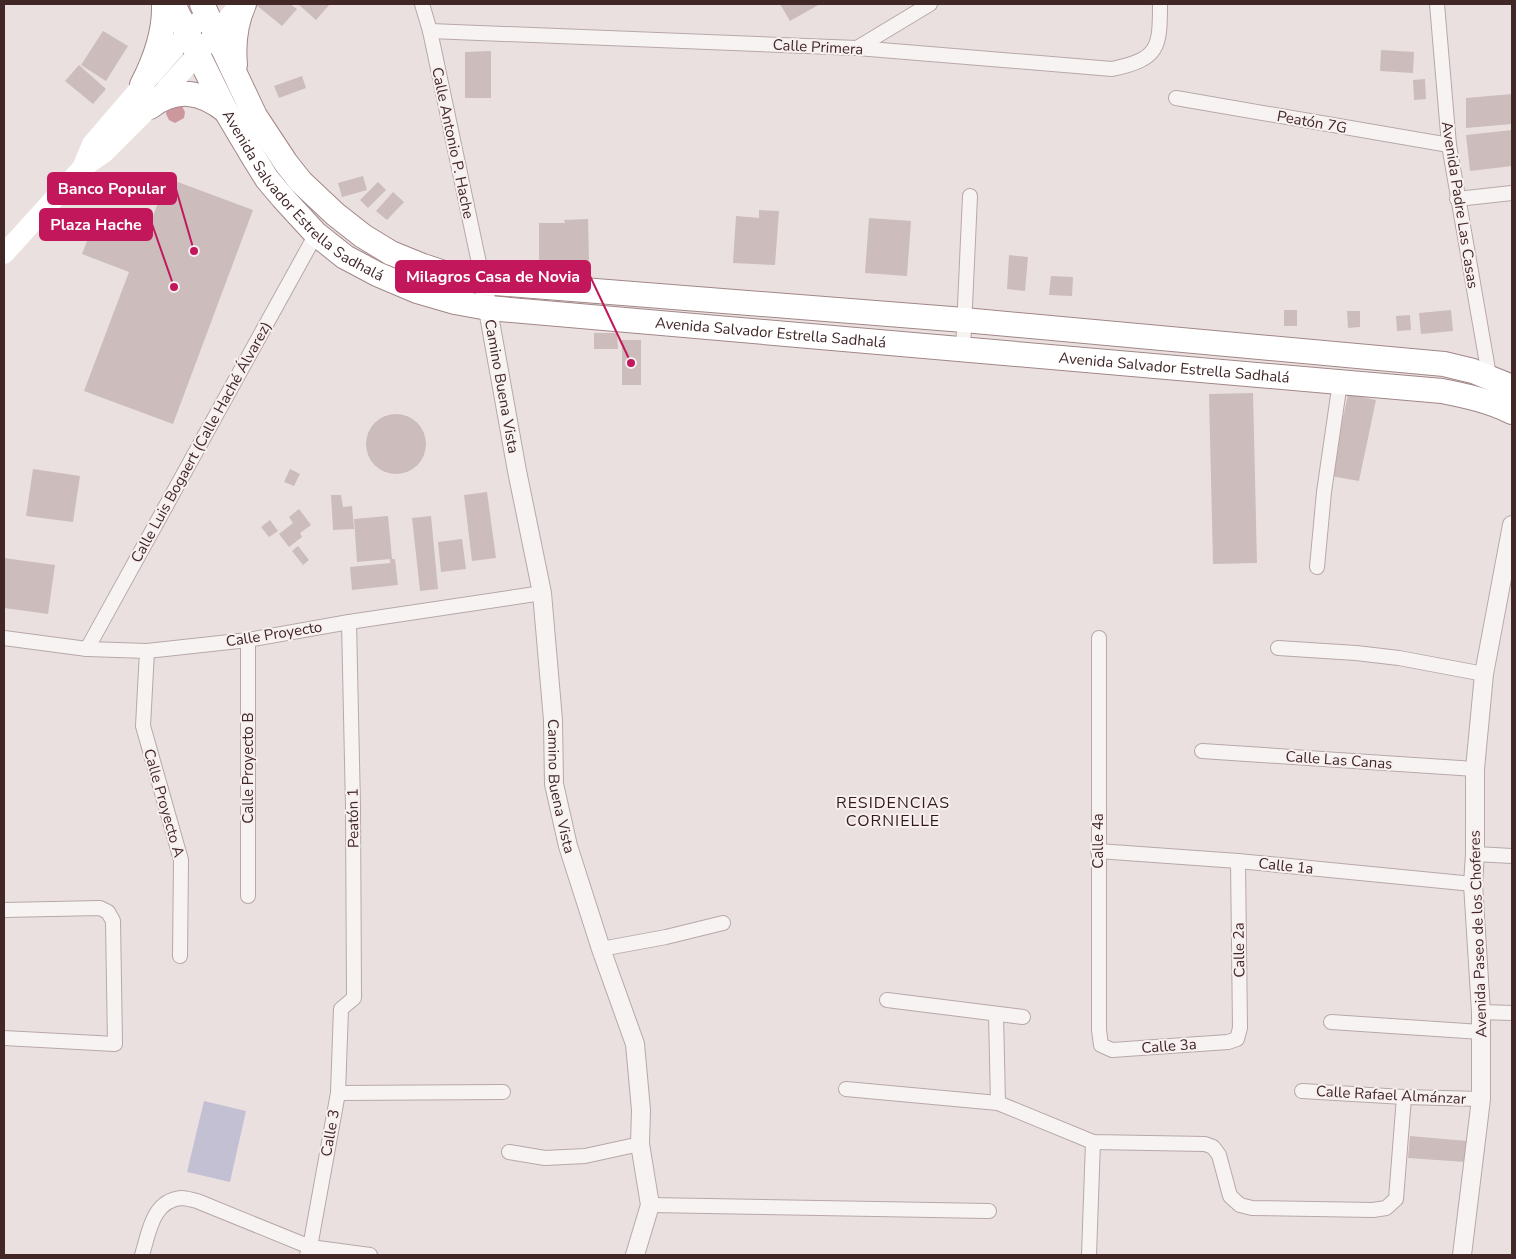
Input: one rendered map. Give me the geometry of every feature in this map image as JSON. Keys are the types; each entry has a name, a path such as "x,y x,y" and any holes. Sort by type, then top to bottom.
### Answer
{"highway":[{"path":"142,85 158,49 164,4"},
{"name":"Avenida Salvador Estrella Sadhalá","path":"173,4 226,111 268,179 316,234 345,257 377,274 417,291 456,302 488,308 1442,391 1472,397 1504,408"},
{"path":"241,86 235,65 234,44 237,22 244,4"},
{"name":"Avenida Salvador Estrella Sadhalá","path":"209,13 255,116 300,182 335,214 363,236 391,253 448,274 483,282 964,320 1444,364 1473,371 1512,387"},
{"path":"150,107 165,97 183,94 202,96 226,111"}],"main road":[{"path":"82,168 92,144 186,33 209,13 240,4"},
{"path":"4,254 82,168 104,153 150,107 197,55 209,13"}],"street":[{"name":"Calle Antonio P. Hache","path":"422,4 430,30 483,282"},
{"path":"857,48 930,4"},
{"name":"Calle Primera","path":"430,30 857,48 1112,69 1132,65 1149,56 1158,42 1160,4"},
{"name":"Avenida Padre Las Casas","path":"1437,4 1449,145 1457,199 1489,378 1504,408"},
{"name":"Peatón 7G","path":"1176,98 1449,145"},
{"path":"1457,199 1512,192"},
{"path":"963,350 970,196"},
{"name":"Calle Luis Bogaert (Calle Haché Álvarez)","path":"87,649 316,234"},
{"name":"Camino Buena Vista","path":"483,282 517,471 542,593 552,720 554,784 568,846 601,949 635,1044 640,1110 640,1144 650,1205 636,1255"},
{"path":"1317,567 1324,492 1340,382"},
{"name":"Avenida Paseo de los Choferes","path":"1462,1255 1481,1099 1481,1012 1473,884 1475,769 1484,674 1512,525"},
{"name":"Calle Proyecto","path":"4,638 87,649 147,651 248,640 349,622 542,593"},
{"name":"Peatón 1","path":"341,1009 354,998 353,807 349,622"},
{"name":"Calle 4a","path":"1099,638 1098,850 1099,1030 1101,1045"},
{"name":"Calle Proyecto B","path":"248,640 248,896"},
{"path":"1278,648 1399,658 1484,674"},
{"name":"Calle Proyecto A","path":"147,651 143,726 181,860 180,956"},
{"name":"Calle Las Canas","path":"1202,751 1475,769"},
{"name":"Calle 1a","path":"1098,850 1238,861 1473,884"},
{"path":"1475,854 1512,856"},
{"name":"Calle 2a","path":"1236,1039 1240,1028 1238,861"},
{"path":"4,910 100,908 108,912 113,921 115,1044 4,1038"},
{"path":"601,949 666,937 723,923"},
{"path":"887,1000 1023,1017"},
{"name":"Calle 3","path":"309,1251 338,1093 341,1009"},
{"path":"1481,1012 1512,1014"},
{"path":"996,1015 998,1103"},
{"path":"1331,1022 1481,1032"},
{"name":"Calle 3a","path":"1101,1045 1112,1050 1228,1042 1236,1039"},
{"path":"846,1089 998,1103 1093,1142 1205,1144 1213,1146 1219,1155 1230,1196 1240,1205 1252,1208 1373,1210 1386,1208 1396,1199 1404,1097"},
{"name":"Calle Rafael Almánzar","path":"1302,1091 1481,1099"},
{"path":"338,1093 503,1092"},
{"path":"1089,1255 1093,1142"},
{"path":"509,1152 545,1158 585,1156 640,1144"},
{"path":"142,1255 154,1218 164,1204 182,1198 197,1201 309,1251 370,1255"},
{"path":"650,1205 989,1211"}],"shaded area":[{"path":"181,104 185,112 184,118 175,123 169,120 166,114 167,108"},
{"path":"204,1101 246,1111 230,1182 187,1172"}],"building":[{"path":"255,4 290,4 297,9 282,26"},
{"path":"298,4 330,4 316,20"},
{"path":"780,4 820,4 790,21"},
{"path":"103,31 128,46 106,81 81,65"},
{"path":"1381,50 1414,52 1413,73 1380,71"},
{"path":"491,51 491,98 465,98 465,52"},
{"path":"79,65 106,89 93,104 65,81"},
{"path":"302,76 306,88 279,98 274,86"},
{"path":"1425,79 1426,99 1414,100 1413,80"},
{"path":"1512,94 1512,124 1466,128 1466,98"},
{"path":"1512,130 1512,166 1470,171 1466,135"},
{"path":"363,176 367,190 342,197 338,183"},
{"path":"167,178 253,210 173,424 84,391 129,272 82,254 95,220 145,238"},
{"path":"378,182 386,190 368,208 360,200"},
{"path":"393,192 404,202 387,220 376,211"},
{"path":"759,210 779,211 775,265 733,263 736,216 759,218"},
{"path":"869,218 911,221 907,276 865,273"},
{"path":"588,219 589,261 539,262 539,223 565,223 564,220"},
{"path":"1009,255 1028,257 1025,291 1007,289"},
{"path":"1051,276 1073,277 1072,296 1049,295"},
{"path":"1284,310 1297,310 1297,326 1284,326"},
{"path":"1451,310 1453,331 1421,334 1419,313"},
{"path":"1347,311 1360,311 1360,327 1348,328"},
{"path":"1410,315 1411,330 1397,331 1396,316"},
{"path":"594,333 617,333 618,349 594,349"},
{"path":"622,340 641,340 641,385 622,385"},
{"path":"1253,393 1257,563 1213,564 1209,394"},
{"path":"1348,394 1376,400 1359,481 1331,476"},
{"path":"396,414 408,416 421,427 426,444 424,456 413,469 396,474 384,472 371,461 366,444 368,432 379,419"},
{"path":"33,469 80,476 73,522 26,516"},
{"path":"290,469 300,474 294,486 284,482"},
{"path":"487,492 496,558 472,561 464,495"},
{"path":"331,495 341,495 343,507 352,506 354,529 333,530"},
{"path":"299,509 311,525 300,533 302,537 289,547 279,534 293,523 289,517"},
{"path":"388,516 392,559 395,559 398,585 352,590 350,567 390,563 390,559 357,562 354,519"},
{"path":"431,516 438,589 420,591 412,518"},
{"path":"270,520 278,531 269,537 261,527"},
{"path":"462,539 466,569 441,572 438,542"},
{"path":"298,546 309,560 303,565 292,551"},
{"path":"4,558 55,565 48,614 4,608"},
{"path":"1410,1136 1467,1141 1465,1162 1408,1158"}],"place":[{"name":"Banco Popular","path":"194,251"},
{"name":"Plaza Hache","path":"174,287"},
{"name":"Milagros Casa de Novia","path":"631,363"}],"district":[{"name":"RESIDENCIAS CORNIELLE","path":"893,812"}]}
